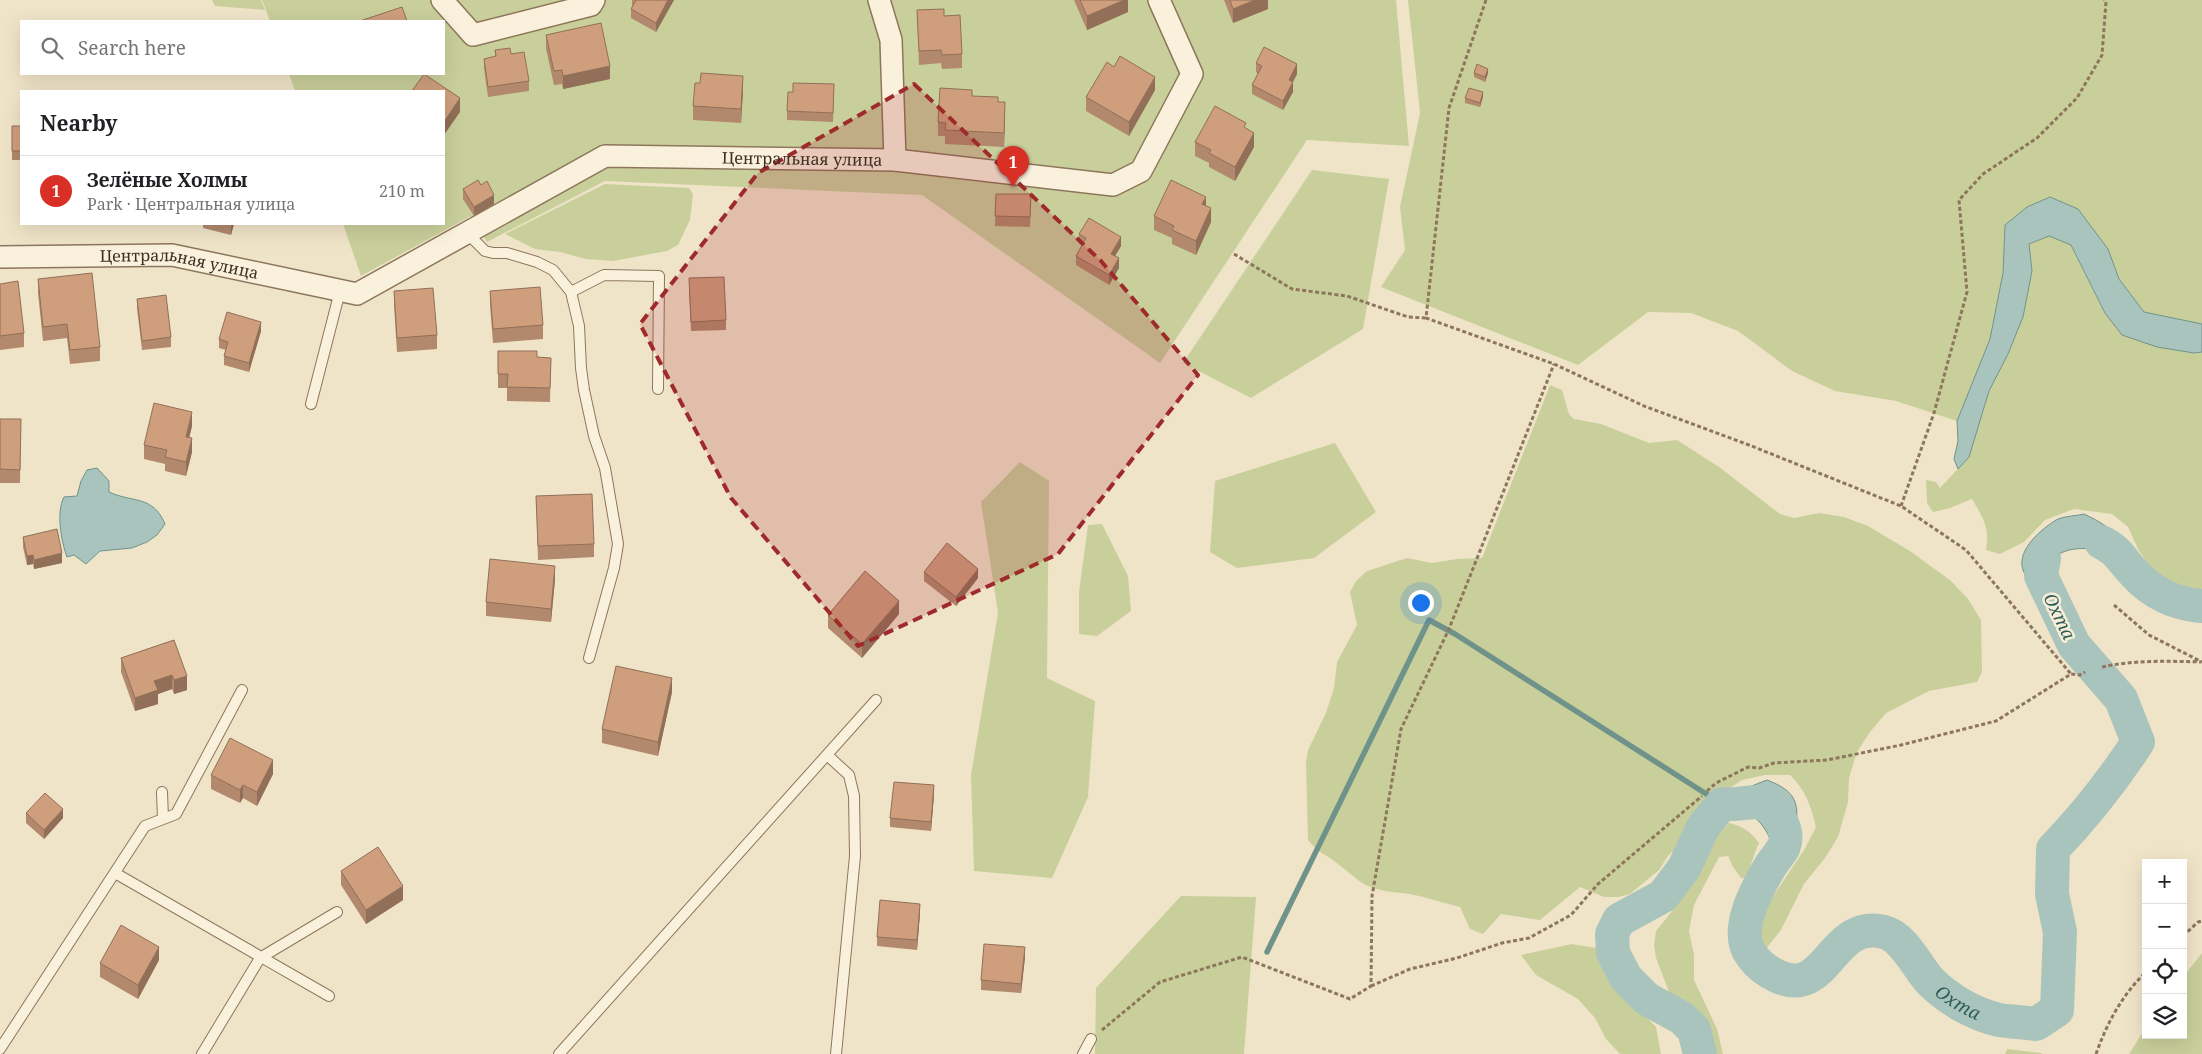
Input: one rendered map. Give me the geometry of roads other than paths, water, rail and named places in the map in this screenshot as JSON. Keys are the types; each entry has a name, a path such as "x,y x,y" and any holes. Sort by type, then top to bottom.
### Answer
{"street":[{"path":"442,0 473,35 591,5 594,0"},
{"path":"879,0 891,40 895,160"},
{"name":"Центральная улица","path":"0,257 172,255 348,292 473,230 605,156 895,160 1113,185 1141,171 1192,74 1159,0"}],"lane":[{"path":"473,230 485,251 493,254 507,253 538,262 554,270 571,292 579,326 584,390 594,436 605,468 618,544 614,568 589,658"},
{"path":"571,292 604,275 660,276 658,389"},
{"path":"311,404 348,292"},
{"path":"0,1049 146,826 176,814 242,690"},
{"path":"559,1054 876,700"},
{"path":"827,755 849,775 854,796 855,856 836,1054"},
{"path":"162,792 163,819"},
{"path":"115,873 329,996"},
{"path":"202,1054 260,958 337,912"},
{"path":"1083,1054 1091,1039"}],"water":[{"path":"2050,197 2078,209 2108,249 2119,279 2144,312 2202,324 2202,352 2194,353 2157,347 2122,335 2105,313 2071,245 2049,236 2029,244 2032,271 2023,317 2008,354 1989,391 1969,457 1958,469 1954,459 1958,441 1957,421 1990,339 2003,273 2005,225 2027,207"},
{"path":"97,468 109,481 109,492 142,501 155,508 165,524 157,535 147,542 132,548 100,551 86,564 74,555 67,557 61,535 60,510 64,497 77,496 81,481 87,470"},
{"path":"2084,514 2103,524 2117,536 2127,552 2134,573 2105,552 2090,549 2065,551 2053,559 2049,566 2048,579 2052,601 2035,587 2025,575 2022,562 2023,555 2032,540 2052,523 2061,518"},
{"path":"1767,780 1782,787 1792,796 1795,801 1797,815 1792,841 1770,867 1773,853 1771,841 1757,819 1748,813 1740,811 1713,813 1730,797"}],"waterway":[{"name":"Охта","path":"2101,542 2115,552 2141,580 2156,592 2173,600 2202,606"},
{"name":"Охта","path":"1700,1054 1694,1030 1682,1018 1647,999 1626,978 1613,953 1612,934 1619,920 1663,896 1684,868 1703,827 1722,804 1757,802 1767,804 1777,813 1785,831 1786,839 1784,846 1760,885 1749,909 1746,922 1747,946 1755,960 1767,971 1779,977 1795,981 1809,977 1820,969 1840,946 1852,936 1866,931 1884,932 1891,935 1904,946 1937,988 1970,1010 1999,1020 2036,1024 2057,1010 2060,932 2052,894 2053,849 2098,797 2138,742 2121,699 2074,645 2041,576 2044,558"},
{"path":"1267,952 1429,620 1455,634 1722,804"}],"place":[{"name":"Зелёные Холмы","path":"1013,187"}]}
